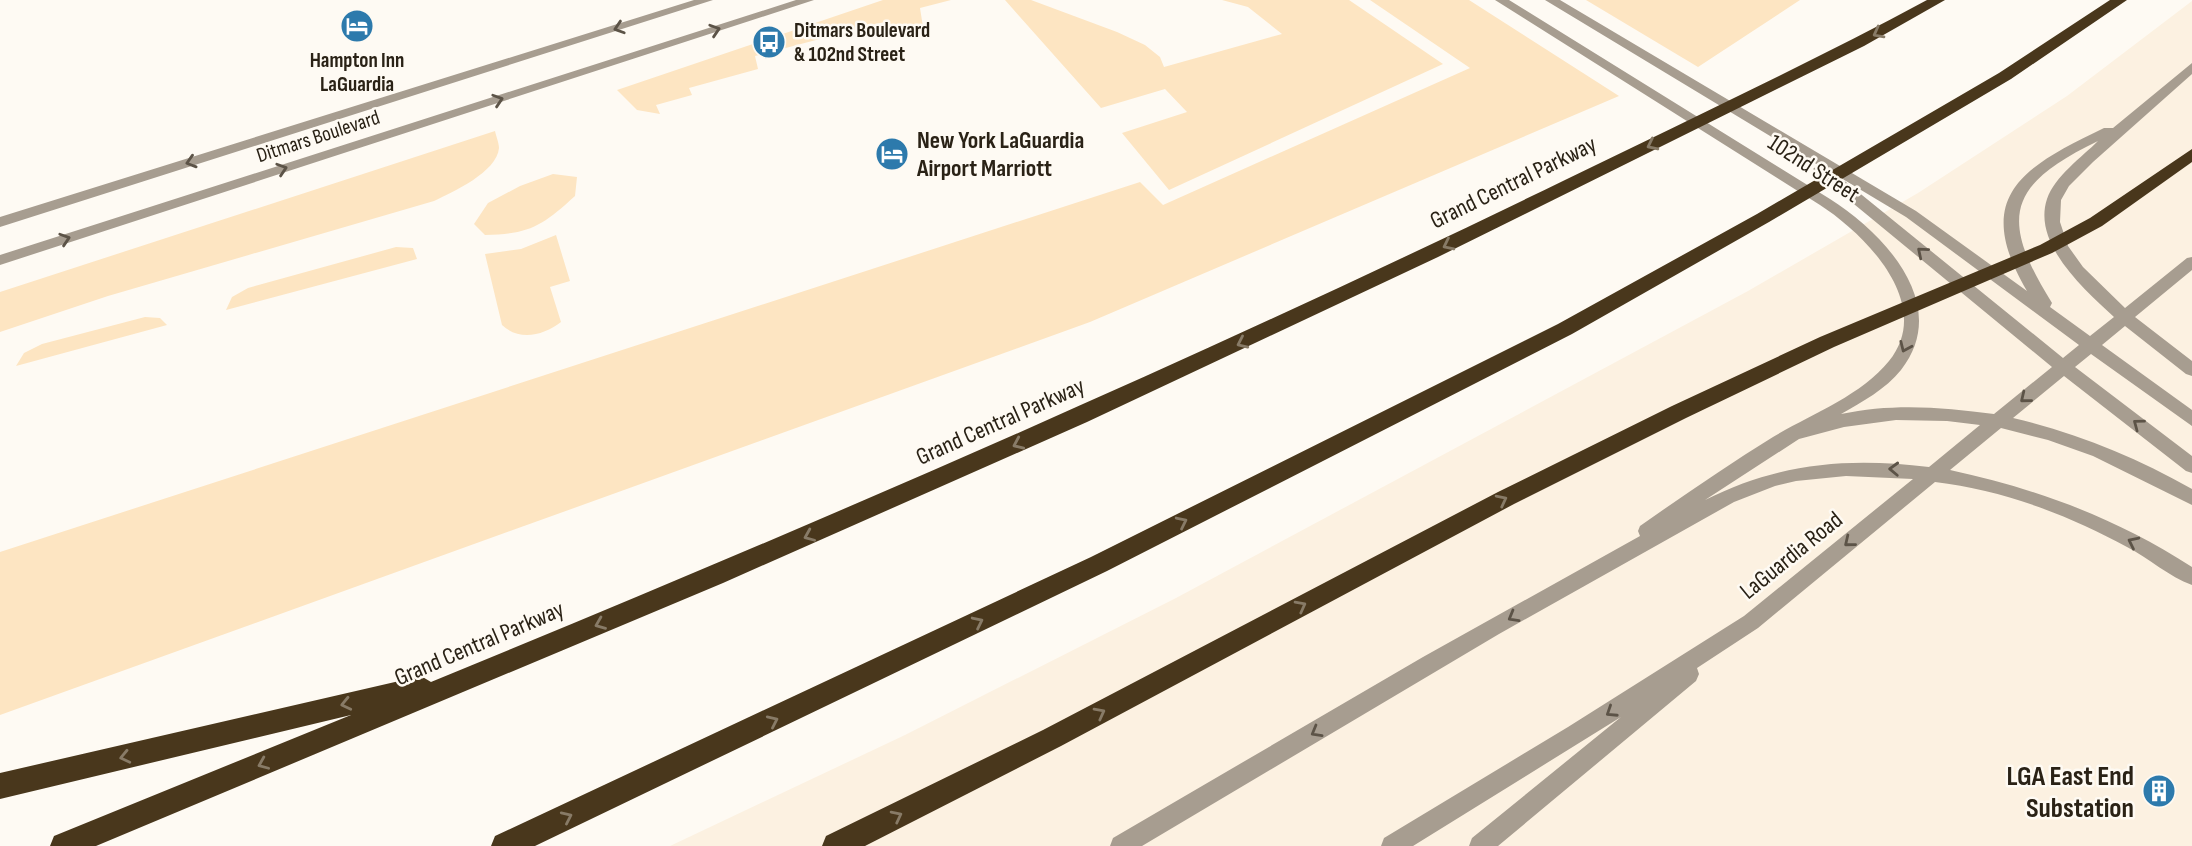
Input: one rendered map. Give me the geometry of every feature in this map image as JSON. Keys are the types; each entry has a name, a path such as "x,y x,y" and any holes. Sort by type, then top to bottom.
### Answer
{"highway":[{"name":"Grand Central Parkway","path":"64,846 880,505 1237,345 1859,43 1938,0"},
{"path":"505,846 1099,564 1565,328 1763,218 2005,76 2120,0"},
{"path":"836,846 1052,738 1506,498 1666,418 1827,342 2046,249 2096,222 2192,154"},
{"path":"0,786 484,671"}],"street":[{"name":"Ditmars Boulevard","path":"0,222 707,0"},
{"name":"Ditmars Boulevard","path":"0,260 808,0"},
{"name":"102nd Street","path":"1501,0 1825,202 1854,223 1884,251 1899,278 1912,327 1904,352 1896,364 1875,382 1748,461 1572,583"},
{"name":"102nd Street","path":"1551,0 1768,130"},
{"path":"2192,67 2125,123 2060,189 2051,214 2054,231 2070,261 2086,282 2192,370"},
{"path":"2054,317 2035,291 2015,253 2010,217 2014,201 2032,175 2054,159 2125,123"},
{"path":"1768,130 1836,167 1911,214 2192,419"},
{"path":"1768,130 1878,215 2056,361 2192,466"},
{"name":"LaGuardia Road","path":"1392,846 1576,734 1751,622 2192,262"},
{"path":"1791,435 1881,414 1906,412 1960,415 2039,431 2095,450 2153,476 2192,498"},
{"path":"1121,846 1572,583 1765,481 1817,471 1867,468 1943,474 2026,496 2107,528 2147,548 2192,577"},
{"path":"1480,846 1751,622"}],"shaded area":[{"path":"883,0 951,0 920,8 923,27 899,33 888,21 755,56 758,69 689,88 692,95 656,105 660,114 637,110 617,90"},
{"path":"1005,0 1031,0 1117,32 1145,45 1160,57 1164,67 1282,34 1248,7 1222,0 1349,0 1443,64 1169,190 1122,133 1187,112 1165,89 1101,108"},
{"path":"1370,0 1469,0 1619,96 1090,322 0,715 0,552 1140,182 1163,205 1470,68"},
{"path":"1586,0 1800,0 1698,67"},
{"path":"2192,1 2192,846 670,846 905,735 1176,598 1748,291 1918,193 2067,96"},
{"path":"495,131 499,148 491,165 473,180 434,201 108,296 0,332 0,292"},
{"path":"553,174 577,177 575,196 544,221 513,233 485,235 474,224 488,203 520,186"},
{"path":"556,235 570,281 550,287 561,322 540,333 516,334 502,325 485,254 521,249"},
{"path":"396,247 413,248 417,259 226,310 232,297 248,288"},
{"path":"145,317 160,318 167,325 16,366 24,353 42,344"}],"place":[{"name":"Hampton Inn LaGuardia","path":"357,26"},
{"name":"Ditmars Boulevard & 102nd Street","path":"769,42"},
{"name":"New York LaGuardia Airport Marriott","path":"892,154"},
{"name":"LGA East End Substation","path":"2159,791"}]}
